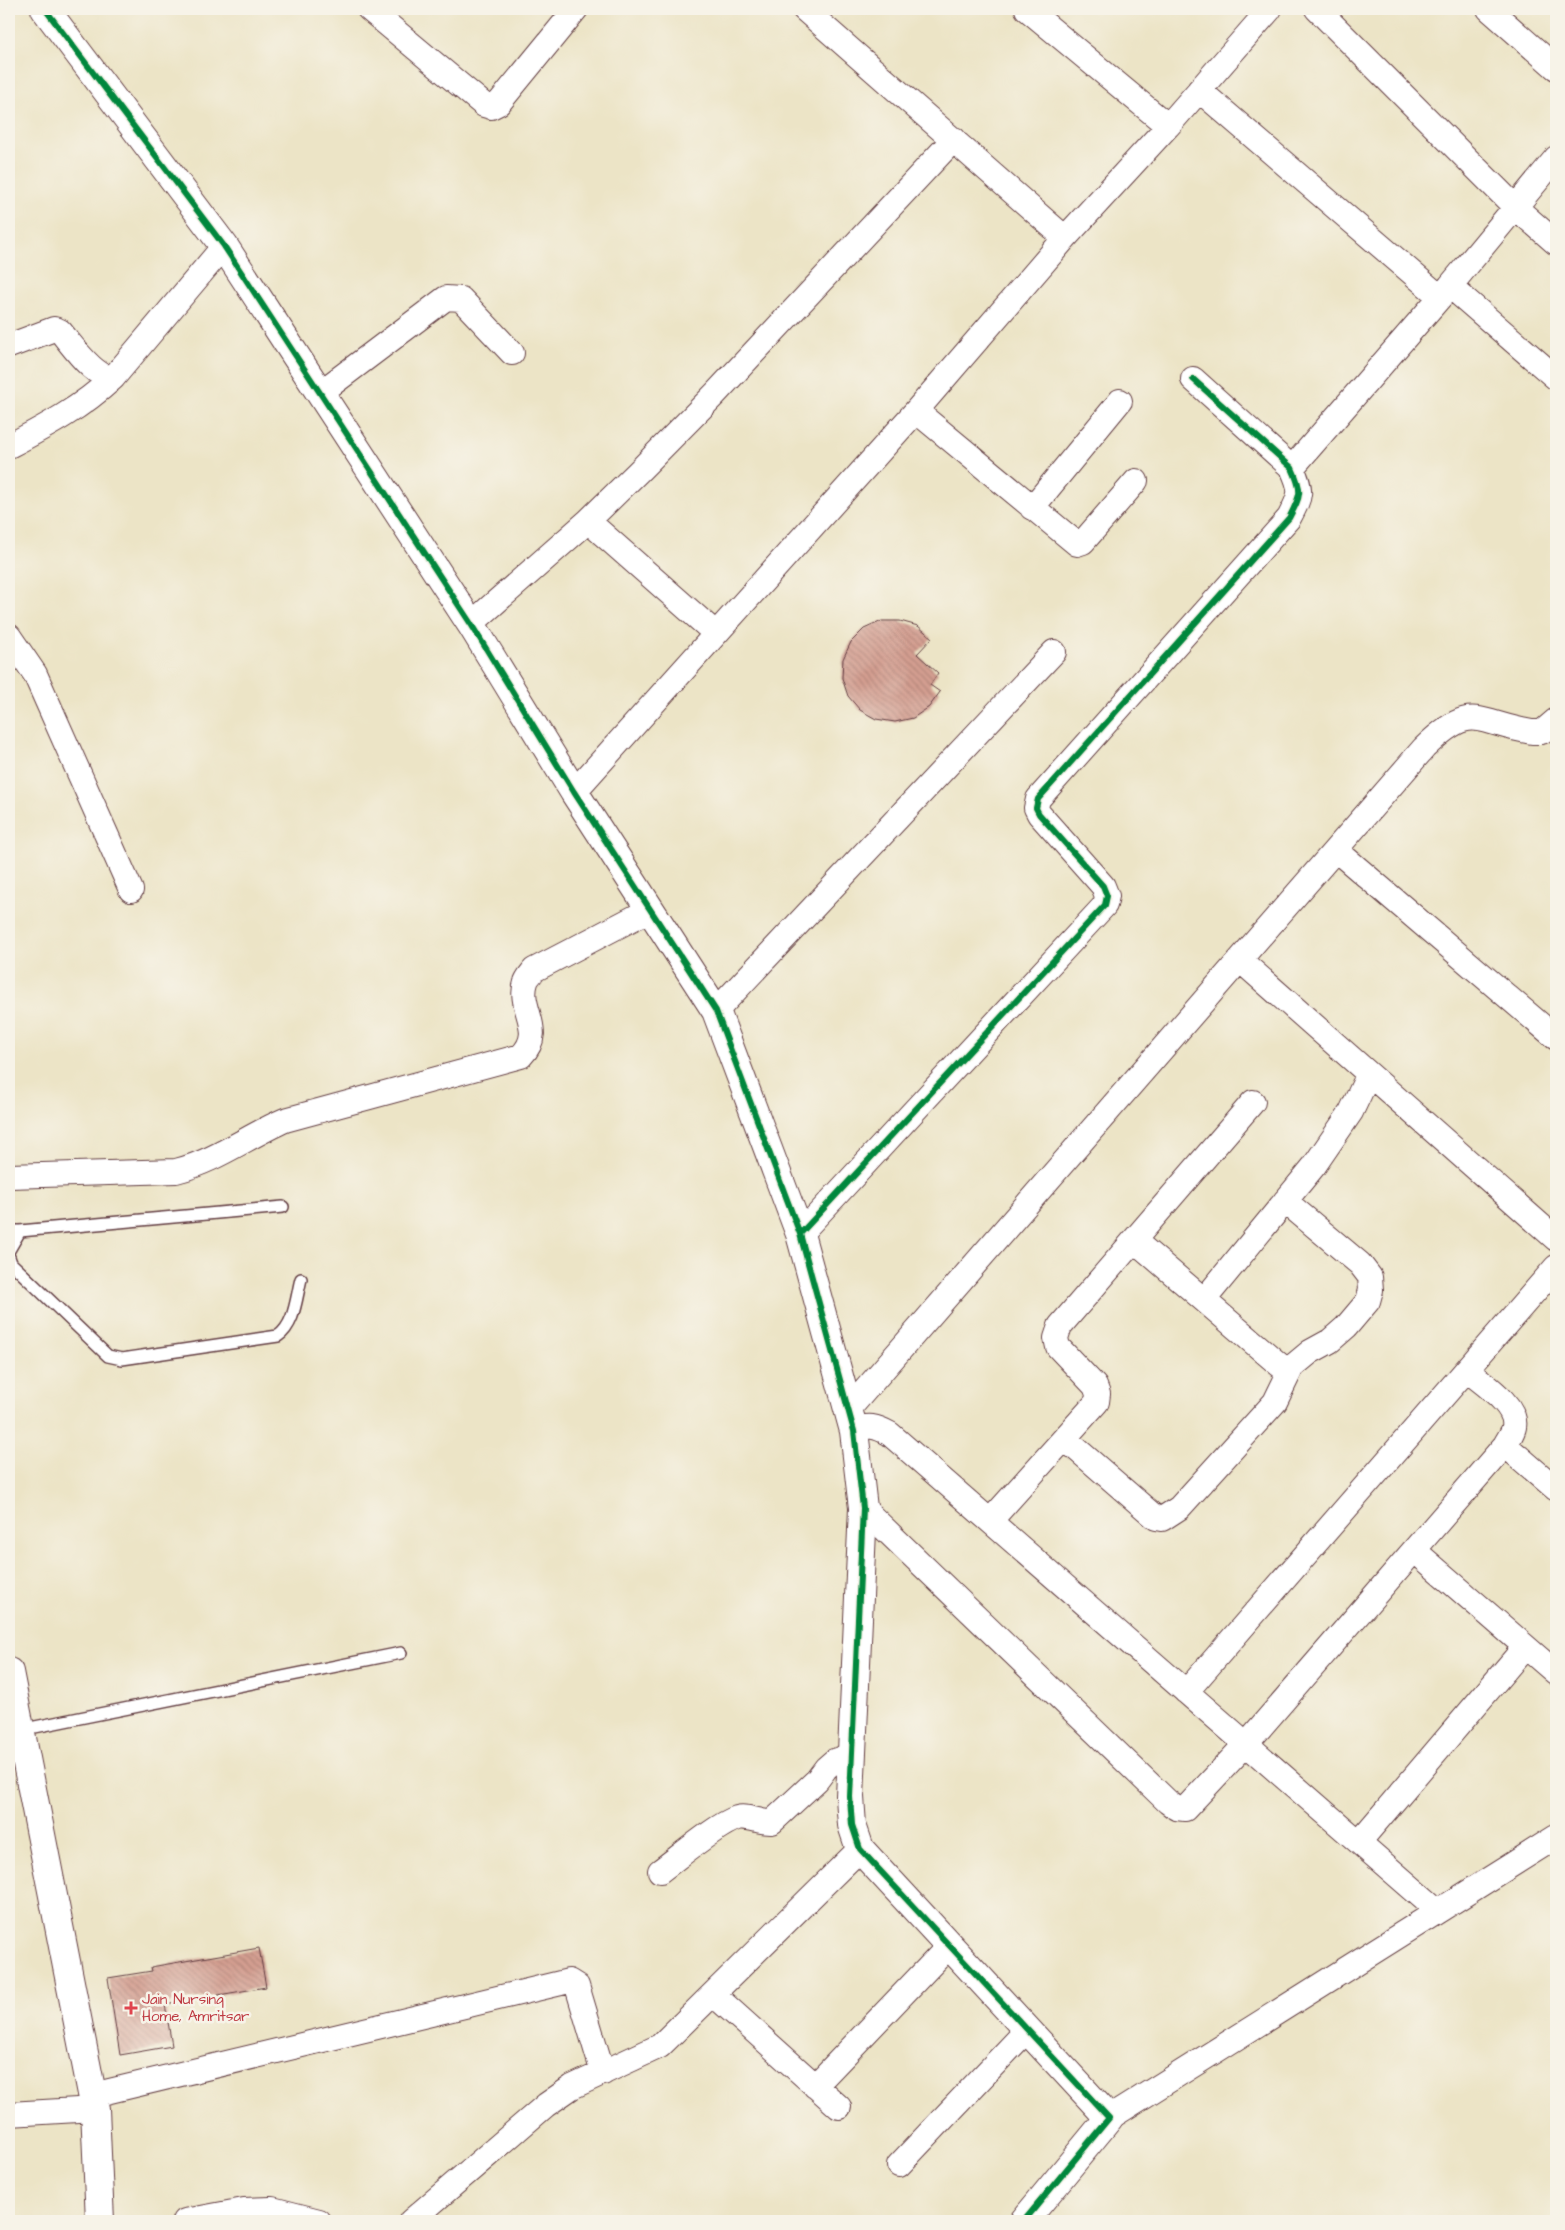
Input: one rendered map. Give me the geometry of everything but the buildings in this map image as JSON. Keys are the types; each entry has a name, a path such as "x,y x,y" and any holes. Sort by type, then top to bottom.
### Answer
{"street":[{"path":"45,9 224,246 471,624 574,792 716,1011 800,1234 851,1421 863,1508 850,1797 852,1825 860,1848 1109,2118"},
{"path":"369,9 484,105 491,107 499,102 576,9"},
{"path":"804,9 1065,238"},
{"path":"1027,9 1168,126"},
{"path":"1317,9 1515,207 1556,243"},
{"path":"1489,9 1556,68"},
{"path":"574,792 916,411 1065,238 1168,126 1199,90 1258,13"},
{"path":"1199,90 1445,291 1556,378"},
{"path":"471,624 588,521 715,394 954,139"},
{"path":"1292,468 1515,207 1553,171"},
{"path":"9,446 71,412 92,397 113,378 224,246"},
{"path":"320,393 446,298 461,299 512,353"},
{"path":"9,346 54,329 60,331 98,373 108,378 113,378"},
{"path":"800,1234 1105,905 1107,896 1103,886 1039,814 1036,808 1038,799 1289,518 1298,502 1300,486 1292,468 1193,379"},
{"path":"1032,508 1120,401"},
{"path":"916,411 1078,544 1083,542 1136,481"},
{"path":"588,521 716,633"},
{"path":"9,636 35,674 132,890"},
{"path":"716,1011 1054,652"},
{"path":"851,1421 1240,960 1424,748 1442,730 1456,721 1471,717 1532,732 1542,732 1556,720"},
{"path":"1336,850 1556,1038"},
{"path":"9,1176 176,1172 197,1166 235,1147 262,1129 285,1120 521,1056 530,1048 532,1036 524,992 526,981 534,970 651,909"},
{"path":"1240,960 1556,1239"},
{"path":"1204,1300 1285,1201 1338,1132 1369,1074"},
{"path":"990,1521 1097,1402 1098,1394 1095,1386 1058,1347 1056,1338 1060,1326 1253,1102"},
{"path":"1065,1439 1149,1514 1162,1519 1179,1508 1275,1402 1288,1373 1299,1360 1330,1341 1346,1327 1368,1301 1371,1290 1370,1277 1360,1264 1285,1201"},
{"path":"1135,1241 1288,1373"},
{"path":"1186,1692 1556,1267"},
{"path":"863,1508 1176,1808 1185,1809 1246,1744 1505,1445 1514,1427 1513,1414 1507,1404 1467,1370"},
{"path":"851,1421 862,1427 872,1426 890,1434 1438,1911"},
{"path":"1505,1445 1556,1489"},
{"path":"1415,1551 1556,1673"},
{"path":"1358,1842 1525,1646"},
{"path":"10,1681 94,2102 100,2221"},
{"path":"660,1872 724,1825 738,1818 763,1823 772,1822 817,1780 834,1761 852,1755"},
{"path":"1024,2221 1109,2118 1556,1837"},
{"path":"411,2221 546,2105 572,2087 660,2046 674,2035 860,1848"},
{"path":"815,2086 949,1946"},
{"path":"9,2114 94,2102 569,1981 577,1986 603,2073"},
{"path":"713,1994 839,2107"},
{"path":"899,2165 1027,2030"},
{"path":"185,2221 244,2210 272,2210 319,2221"}],"lane":[{"path":"9,1250 14,1231 283,1207"},
{"path":"9,1257 12,1263 108,1356 122,1359 278,1336 285,1331 290,1322 301,1279"},
{"path":"20,1730 401,1653"}],"cycle path":[{"path":"45,9 224,246 471,624 574,792 716,1011 800,1234 854,1431 863,1508 850,1797 852,1825 860,1849 1109,2118 1024,2221"},
{"path":"800,1234 1105,905 1107,896 1103,886 1039,814 1036,808 1038,799 1289,518 1296,504 1299,488 1292,468 1193,379"}],"place":[{"name":"Jain Nursing Home, Amritsar","path":"131,2008"}]}
